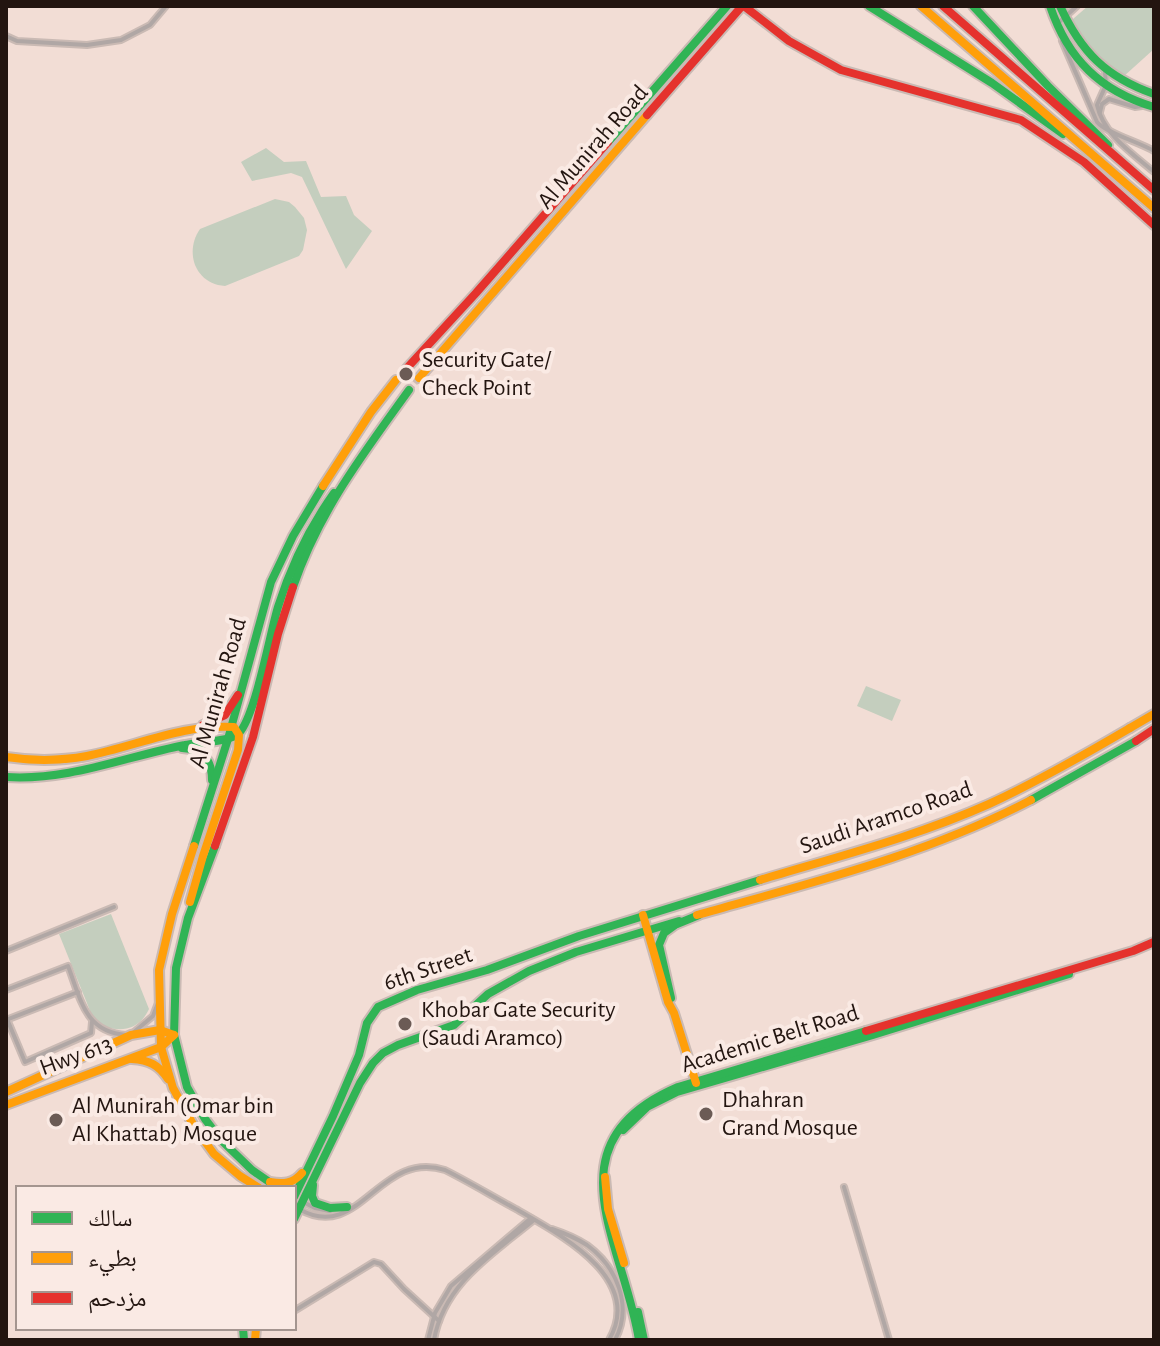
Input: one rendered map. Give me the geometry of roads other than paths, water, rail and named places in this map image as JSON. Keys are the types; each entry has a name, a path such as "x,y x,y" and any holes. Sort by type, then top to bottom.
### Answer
{"main road":[{"name":"Al Munirah Road","path":"419,378 743,6"},
{"path":"743,6 789,41 841,70 1021,120 1084,162 1154,225"},
{"path":"869,6 992,83 1092,155"},
{"path":"921,6 1154,208"},
{"path":"943,6 1154,189"},
{"path":"973,6 1069,108 1154,189"},
{"path":"1050,6 1057,28 1070,51 1093,76 1115,92 1149,106"},
{"path":"1060,6 1081,46 1105,71 1124,83 1154,94"},
{"name":"Al Munirah Road","path":"407,368 726,7"},
{"name":"Al Munirah Road","path":"161,1047 159,970 172,914 228,739 235,730 243,685 271,582 318,494 371,412 396,380"},
{"name":"Al Munirah Road","path":"262,1184 221,1140 194,1102 182,1071 174,1035 176,968 188,918 253,737 278,634 295,582 317,529 347,476 409,390"},
{"path":"176,732 200,728 235,730 247,721 275,616 294,562 325,505 347,476"},
{"path":"6,757 39,760 77,758 214,722 229,711 243,685"},
{"name":"Saudi Aramco Road","path":"643,915 923,830 1003,797 1070,763 1154,714"},
{"path":"188,918 196,879 238,750 235,730"},
{"name":"Saudi Aramco Road","path":"699,915 833,876 992,819 1154,730"},
{"path":"6,777 37,779 68,775 201,741 228,739"},
{"path":"170,748 190,747 203,753 212,766 211,791"},
{"path":"643,915 668,1002 674,1013"},
{"name":"6th Street","path":"296,1202 359,1055 364,1031 378,1007 417,990 487,970 643,915"},
{"path":"697,1084 674,1013 658,946 668,929 699,915"},
{"name":"6th Street","path":"296,1202 314,1178 360,1083 383,1053 454,1025 488,994 529,971 576,952 699,915"},
{"name":"Academic Belt Road","path":"642,1340 601,1188 609,1145 635,1111 655,1096 1154,944"},
{"path":"6,1091 131,1035 160,1030 174,1035"},
{"name":"Hwy 613","path":"8,1105 161,1047 174,1035"},
{"path":"161,1047 173,1088"},
{"path":"129,1059 152,1061 164,1072 195,1128 214,1154 240,1176 262,1184 285,1184 295,1181 314,1157"},
{"path":"314,1178 312,1199 315,1203 330,1208 347,1207"}],"street":[{"path":"6,36 17,41 87,45 121,40 150,25 166,6"},
{"path":"1077,6 1057,28 1097,122 1102,128 1154,151"},
{"path":"1105,71 1106,85 1097,105 1100,115 1109,130 1154,172"},
{"path":"1100,115 1102,104 1109,99 1135,107 1149,106"},
{"path":"6,951 114,907"},
{"path":"6,990 68,966 92,1022 102,1030 131,1035 153,1016 159,999"},
{"path":"78,992 7,1019 25,1062 91,1033 92,1022"},
{"path":"6,1091 8,1105"},
{"path":"296,1202 318,1217 334,1217 346,1214 359,1202 417,1166 427,1165 445,1170 546,1226 589,1255 604,1274 618,1309 616,1326 609,1340"},
{"path":"844,1187 889,1340"},
{"path":"296,1202 331,1211 359,1202"},
{"path":"431,1340 434,1316 441,1300 457,1280 533,1219"},
{"path":"431,1340 451,1296 469,1275 533,1219"},
{"path":"546,1226 586,1244 613,1275 621,1292 623,1316 615,1340"},
{"path":"296,1310 374,1262 381,1264 439,1321"}],"tunnel":[{"path":"396,380 407,368"},
{"path":"409,390 419,378"}],"place":[{"name":"Security Gate/ Check Point","path":"406,374"},
{"name":"Khobar Gate Security (Saudi Aramco)","path":"405,1024"},
{"name":"Dhahran Grand Mosque","path":"706,1114"},
{"name":"Al Munirah (Omar bin Al Khattab) Mosque","path":"56,1120"}]}
